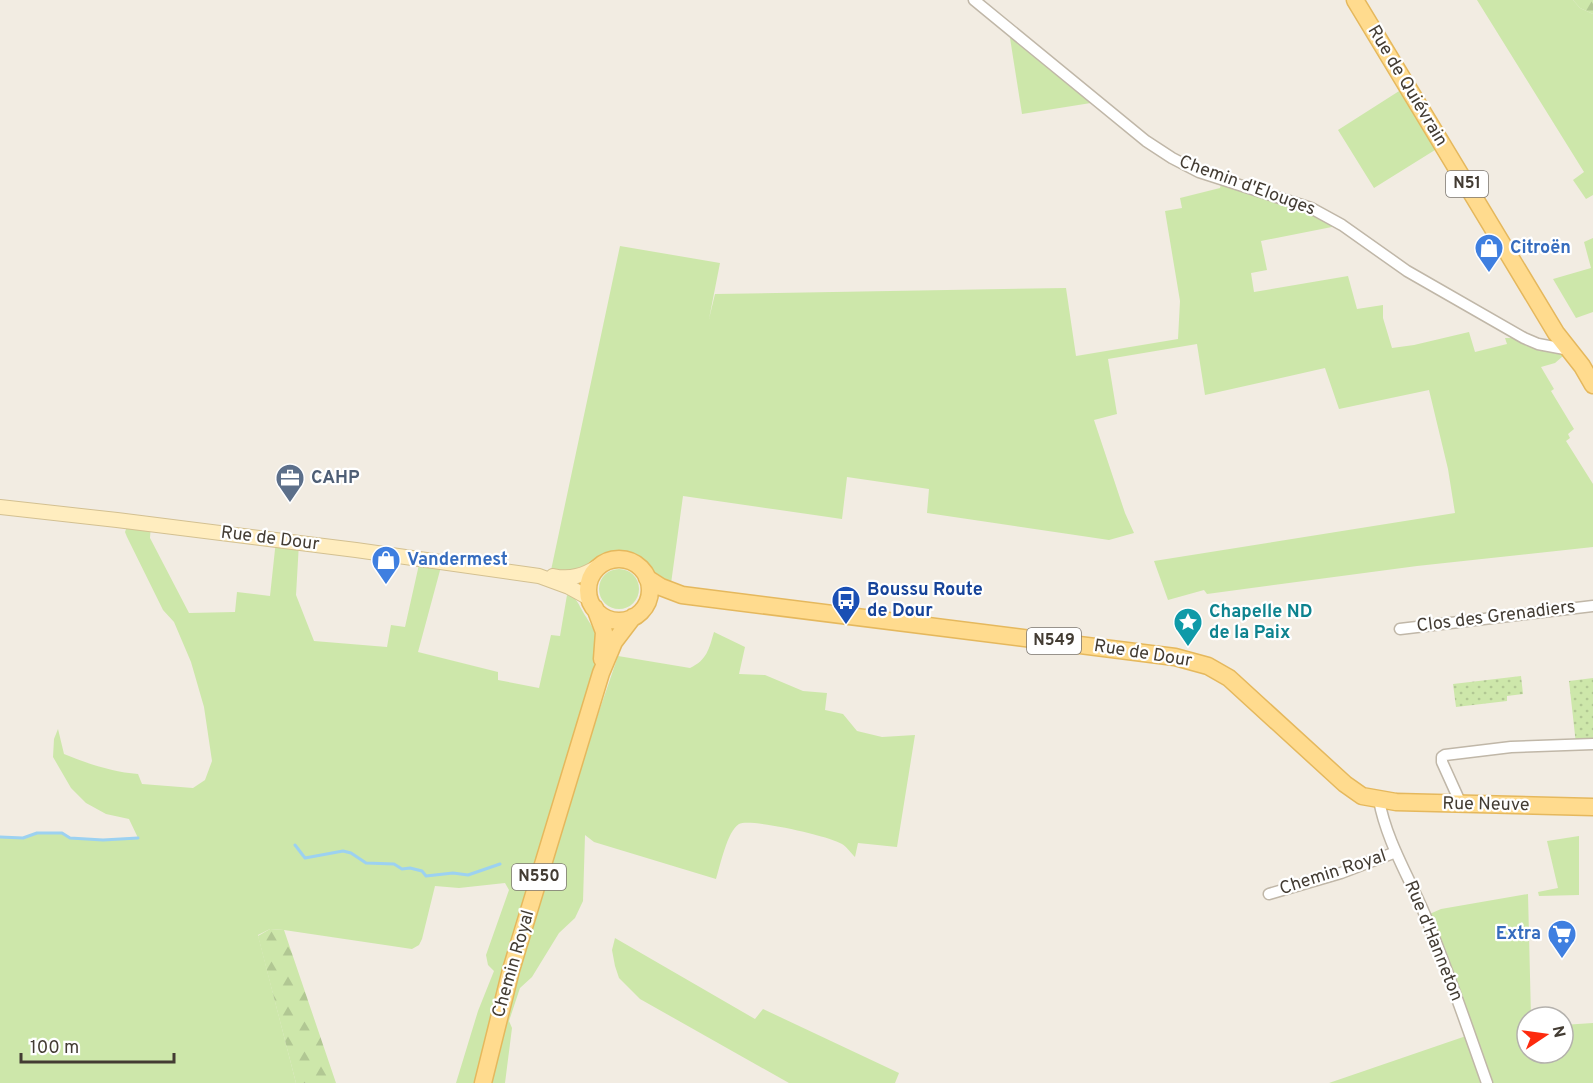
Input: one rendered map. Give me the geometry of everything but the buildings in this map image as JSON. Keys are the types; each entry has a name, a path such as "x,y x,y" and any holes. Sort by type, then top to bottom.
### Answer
{"main road":[{"name":"Rue de Quiévrain","path":"1355,0 1556,333 1580,358"},
{"name":"Rue de Quiévrain","path":"1366,0 1565,328 1593,385"},
{"name":"Rue de Dour","path":"0,507 333,547 539,576"},
{"path":"627,560 636,564 648,578 650,594 638,613 616,620 600,614 592,603 569,587 539,576 574,577 585,575 608,561 627,560"},
{"path":"592,603 590,580 600,566"},
{"name":"Rue de Dour","path":"648,578 661,587 682,595 1175,657 1196,662 1229,678 1356,794 1379,800"},
{"name":"Rue de Dour","path":"638,613 658,602 682,595"},
{"name":"Chemin Royal","path":"592,603 604,632 600,673"},
{"name":"Chemin Royal","path":"483,1083 511,970 600,673 614,642 638,613"},
{"name":"Rue Neuve","path":"1379,800 1413,803 1593,807"}],"street":[{"name":"Chemin d'Elouges","path":"974,0 1146,141 1172,158 1199,172 1311,208 1342,225 1407,271 1524,338 1580,358"},
{"name":"Clos des Grenadiers","path":"1400,629 1593,606"},
{"path":"1461,804 1442,762 1445,755 1511,747 1593,744"},
{"name":"Rue d'Hanneton","path":"1379,800 1382,817 1427,921 1488,1083"},
{"name":"Chemin Royal","path":"1269,894 1341,873 1396,852"}],"green space":[{"path":"1477,0 1573,0 1580,8 1593,14 1593,195 1586,199 1573,180 1584,172"},
{"path":"1573,0 1593,0 1593,14 1580,8"},
{"path":"1021,37 1097,102 1022,114 1010,38"},
{"path":"1407,86 1443,145 1374,188 1338,130"},
{"path":"1222,179 1342,225 1261,241 1267,270 1251,273 1254,292 1348,276 1357,309 1383,305 1383,318 1392,348 1469,332 1475,352 1507,344 1505,338 1524,338 1570,350 1555,363 1541,367 1554,389 1551,391 1574,429 1568,434 1570,438 1566,441 1593,484 1593,547 1417,566 1207,594 1204,590 1168,600 1154,561 1455,513 1448,469 1429,390 1339,409 1325,368 1205,395 1197,344 1108,359 1117,414 1094,420 1125,513 1134,533 1109,540 927,513 929,489 847,477 842,519 683,496 670,591 632,562 618,559 584,575 550,575 620,246 720,263 709,319 715,294 1066,288 1076,356 1178,339 1180,301 1165,211 1182,208 1180,198 1220,188"},
{"path":"1593,238 1593,312 1576,318 1553,279 1591,268 1584,242"},
{"path":"129,521 151,524 150,538 189,613 235,612 237,592 270,596 276,540 299,543 296,595 314,641 387,647 391,625 405,627 420,560 442,563 418,652 498,672 498,680 539,688 551,635 560,636 567,595 573,598 593,629 600,648 569,799 618,656 690,668 704,658 714,632 745,647 739,674 765,675 803,691 827,693 825,710 843,714 857,731 882,737 915,735 897,847 858,843 855,857 842,844 822,837 758,823 739,824 728,841 716,879 594,842 585,835 583,901 575,918 559,933 532,977 520,988 509,1021 512,1028 505,1083 456,1083 478,1011 494,971 488,965 486,955 509,890 505,883 459,888 435,886 422,939 419,945 412,949 284,930 270,929 258,935 296,1083 0,1083 0,837 23,838 37,833 62,833 70,838 103,840 138,838 129,819 106,814 86,803 71,788 53,757 54,739 58,729 64,754 101,767 138,774 142,784 193,788 205,780 212,761 204,707 191,662 174,622 163,610 127,537 125,532"},
{"path":"619,569 627,570 633,575 638,581 638,597 633,603 627,608 619,609 611,608 605,603 600,597 599,589 600,581 605,575 611,570"},
{"path":"1521,676 1523,694 1507,696 1507,701 1456,707 1453,684"},
{"path":"1593,678 1593,744 1576,744 1569,681"},
{"path":"1579,836 1579,895 1539,896 1538,892 1558,888 1547,841"},
{"path":"1528,894 1531,1005 1515,1005 1515,1065 1575,1065 1575,1024 1593,1023 1593,1083 1329,1083 1469,1035 1425,916 1441,909"},
{"path":"270,929 284,930 336,1083 296,1083 258,936"},
{"path":"615,938 755,1019 763,1009 899,1073 895,1083 789,1083 640,999 619,978 612,950"}],"waterway":[{"path":"0,837 23,838 37,833 62,833 70,838 103,840 138,838"},
{"path":"295,845 305,858 343,851 351,853 366,863 394,864 402,869 422,871 426,876 453,873 468,875 500,864"}],"place":[{"name":"Citroën","path":"1489,274"},
{"name":"CAHP","path":"290,504"},
{"name":"Vandermest","path":"386,586"},
{"name":"Boussu Route de Dour","path":"846,626"},
{"name":"Chapelle ND de la Paix","path":"1188,648"},
{"name":"Extra","path":"1562,960"}]}
